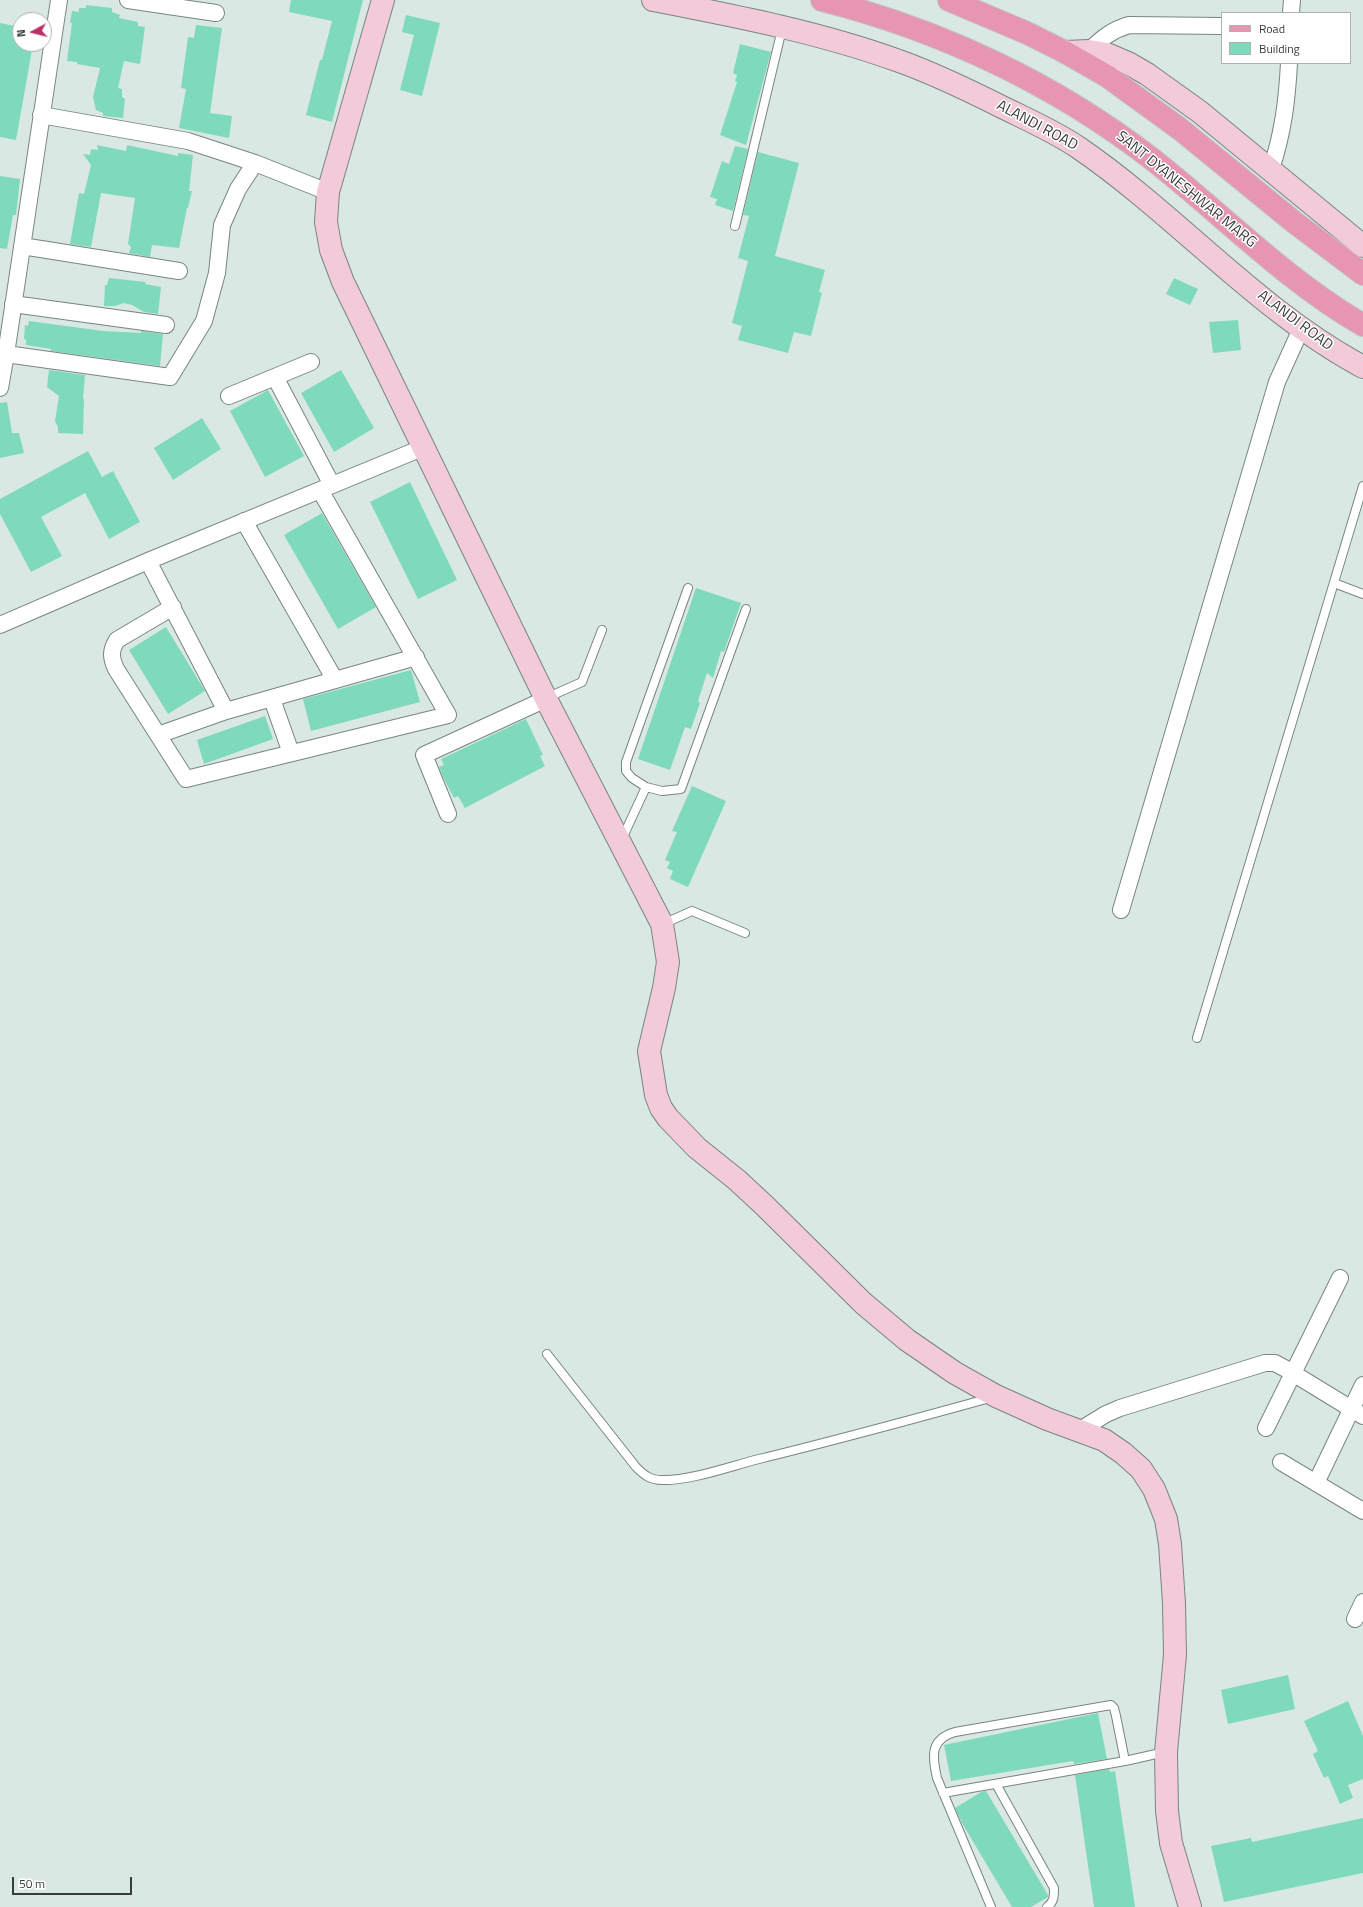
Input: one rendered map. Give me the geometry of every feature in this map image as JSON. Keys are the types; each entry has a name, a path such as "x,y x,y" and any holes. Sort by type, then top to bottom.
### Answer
{"main road":[{"name":"SANT DYANESHWAR MARG","path":"822,0 908,26 953,43 986,58 1055,95 1106,127 1151,159 1276,263 1326,301 1363,325"},
{"path":"949,0 998,20 1065,52 1107,76 1193,138 1294,222 1363,274"}],"street":[{"path":"0,388 14,304 59,0"},
{"path":"128,0 216,13"},
{"path":"383,0 328,192 326,222 331,250 343,282 422,448 620,845 662,924 668,962 664,988 649,1052 653,1081 661,1108 697,1148 760,1201 863,1303 907,1340 955,1373 996,1396 1047,1419 1104,1440 1123,1453 1141,1469 1154,1489 1166,1519 1170,1544 1174,1603 1175,1655 1166,1752 1167,1811 1171,1843 1190,1907"},
{"name":"ALANDI ROAD","path":"653,0 782,27 842,42 899,61 960,86 1041,125 1077,147 1153,204 1280,313 1301,329 1363,367"},
{"path":"1292,0 1292,12"},
{"path":"1089,51 1105,35 1115,29 1129,25 1221,26"},
{"path":"1065,52 1089,51 1107,54 1147,74 1200,112 1363,246"},
{"path":"1271,169 1280,141 1286,114 1289,64"},
{"path":"41,115 188,141 256,163 328,192"},
{"path":"6,354 170,377 204,321 217,273 222,225 238,189 256,163"},
{"path":"22,246 179,271"},
{"path":"14,304 166,325"},
{"path":"1121,910 1277,382 1301,329"},
{"path":"229,396 310,362"},
{"path":"173,607 117,640 112,648 111,659 186,779 448,715 326,487 275,377"},
{"path":"0,624 422,448"},
{"path":"244,521 335,680"},
{"path":"148,561 226,711"},
{"path":"158,735 226,711 272,699 416,656"},
{"path":"448,814 424,755 546,698"},
{"path":"272,699 291,753"},
{"path":"1266,1428 1340,1278"},
{"path":"1080,1430 1106,1414 1120,1408 1261,1364 1274,1363 1293,1373 1357,1413"},
{"path":"1316,1483 1357,1413 1363,1385"},
{"path":"1281,1462 1363,1511"},
{"path":"1355,1619 1363,1602"}],"lane":[{"path":"734,226 782,27"},
{"path":"1197,1038 1363,486"},
{"path":"1334,583 1363,594"},
{"path":"688,588 626,762 626,771 632,778 646,787 662,791 681,789 746,609"},
{"path":"546,698 582,682 602,630"},
{"path":"620,845 646,787"},
{"path":"662,924 692,911 745,933"},
{"path":"547,1354 636,1467 646,1476 654,1480 664,1481 700,1474 842,1438 996,1396"},
{"path":"991,1907 934,1765 934,1749 938,1741 945,1735 1110,1705 1114,1708 1126,1761"},
{"path":"944,1793 1126,1761 1166,1752"},
{"path":"996,1784 1054,1888 1052,1904 1047,1907"}],"building":[{"path":"291,0 363,0 332,122 306,115 332,21 289,12"},
{"path":"86,5 112,8 112,12 120,15 119,18 138,22 138,26 145,27 140,64 124,61 118,88 122,89 122,97 125,99 123,118 103,116 103,113 96,110 93,97 100,68 67,61 72,11 79,12 79,8 86,8"},
{"path":"406,15 440,23 422,96 400,90 414,35 402,32"},
{"path":"0,23 12,25 12,52 32,52 16,140 0,137"},
{"path":"196,25 222,28 210,113 232,116 229,138 179,128 186,89 181,88 188,37 194,38"},
{"path":"740,44 771,52 746,145 720,135 737,82 735,81 737,75 733,73"},
{"path":"97,145 126,151 127,145 178,156 178,153 193,155 189,191 192,191 179,248 152,245 150,257 129,253 131,247 128,244 135,198 101,193 91,247 70,244 79,193 84,194 91,165 83,154 90,155 91,149 98,150"},
{"path":"735,146 748,149 733,211 715,205 717,199 710,197 722,161 729,164"},
{"path":"758,152 799,163 775,256 825,270 819,292 822,293 811,336 794,332 788,353 738,340 742,326 732,323 748,261 738,258 749,216 743,215"},
{"path":"0,176 20,179 16,215 13,215 7,249 0,248"},
{"path":"109,278 146,282 145,284 161,287 158,314 144,312 132,305 124,303 115,306 104,306 105,285 107,285"},
{"path":"1174,278 1198,289 1190,305 1166,294"},
{"path":"1238,320 1241,350 1213,353 1209,322"},
{"path":"29,321 103,331 141,333 141,331 163,334 160,366 51,351 51,349 26,345 26,340 24,339 25,325 28,326"},
{"path":"49,370 85,375 83,397 83,434 58,433 58,427 55,421 59,396 47,387"},
{"path":"341,370 374,428 334,452 301,393"},
{"path":"268,390 304,456 265,477 230,411"},
{"path":"7,402 12,433 19,433 24,453 0,458 0,403"},
{"path":"202,418 221,449 173,480 154,448"},
{"path":"88,451 102,477 113,471 140,522 109,539 85,493 41,517 62,556 31,572 0,514 0,499"},
{"path":"410,482 457,580 418,599 370,502"},
{"path":"322,513 376,607 338,629 284,535"},
{"path":"696,588 741,603 724,652 721,651 713,678 707,673 698,701 700,703 691,729 685,727 670,770 638,759"},
{"path":"166,627 205,691 168,714 129,650"},
{"path":"411,670 420,702 311,731 303,699"},
{"path":"265,716 273,739 204,764 197,740"},
{"path":"526,719 543,755 540,756 545,766 465,808 458,796 454,798 444,779 439,767 444,765 441,759"},
{"path":"692,786 726,801 688,887 670,879 673,871 667,868 670,862 665,860 677,832 672,831"},
{"path":"1288,1675 1295,1709 1228,1724 1221,1690"},
{"path":"1348,1701 1363,1736 1363,1779 1348,1785 1353,1798 1340,1804 1328,1776 1324,1778 1313,1754 1318,1751 1304,1721"},
{"path":"1098,1713 1107,1759 1074,1764 1073,1761 951,1781 944,1745"},
{"path":"1109,1769 1110,1772 1115,1771 1135,1907 1094,1907 1075,1775"},
{"path":"986,1791 1048,1895 1048,1897 1031,1907 1012,1907 962,1823 955,1808 981,1792"},
{"path":"1363,1818 1363,1873 1224,1902 1211,1846 1251,1838 1252,1842"}]}
